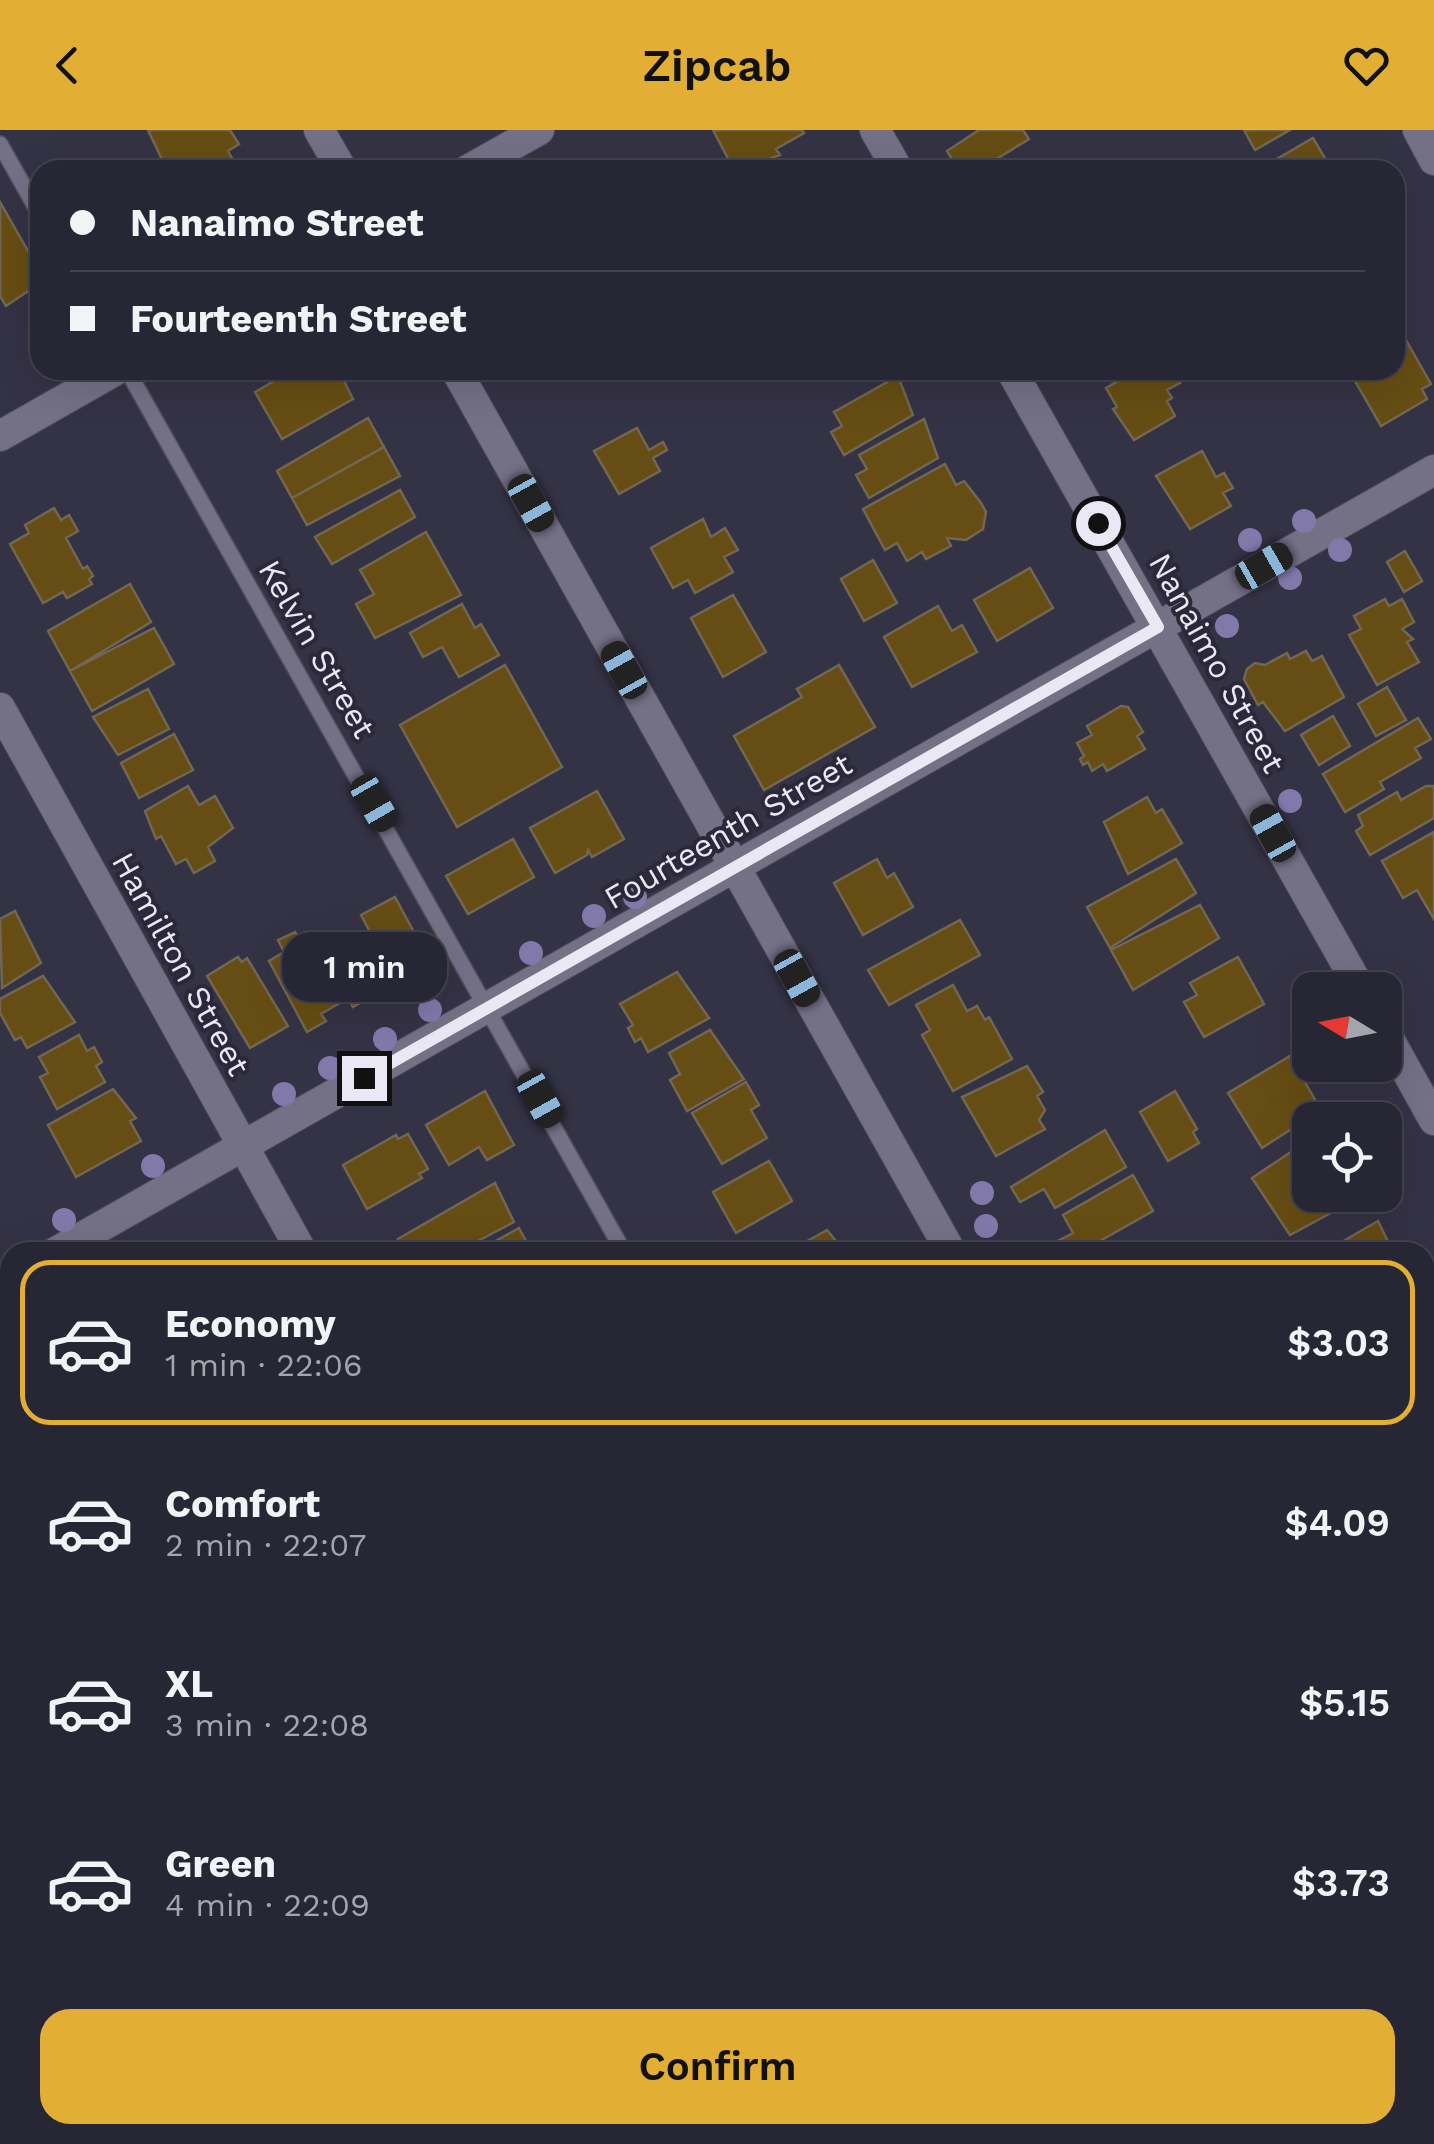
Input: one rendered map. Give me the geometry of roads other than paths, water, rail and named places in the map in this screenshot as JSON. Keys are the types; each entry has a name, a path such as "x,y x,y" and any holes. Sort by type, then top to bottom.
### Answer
{"street":[{"path":"319,130 336,160"},
{"path":"486,160 538,130"},
{"path":"875,130 892,160"},
{"path":"1418,130 1434,160"},
{"path":"0,436 98,380"},
{"path":"462,380 945,1242"},
{"name":"Nanaimo Street","path":"1017,380 1351,972"},
{"name":"Fourteenth Street","path":"74,1242 1434,470"},
{"name":"Hamilton Street","path":"0,708 296,1242"},
{"path":"1402,1063 1434,1120"}],"lane":[{"path":"0,144 30,197"},
{"name":"Kelvin Street","path":"133,380 490,1006 619,1242"}]}
